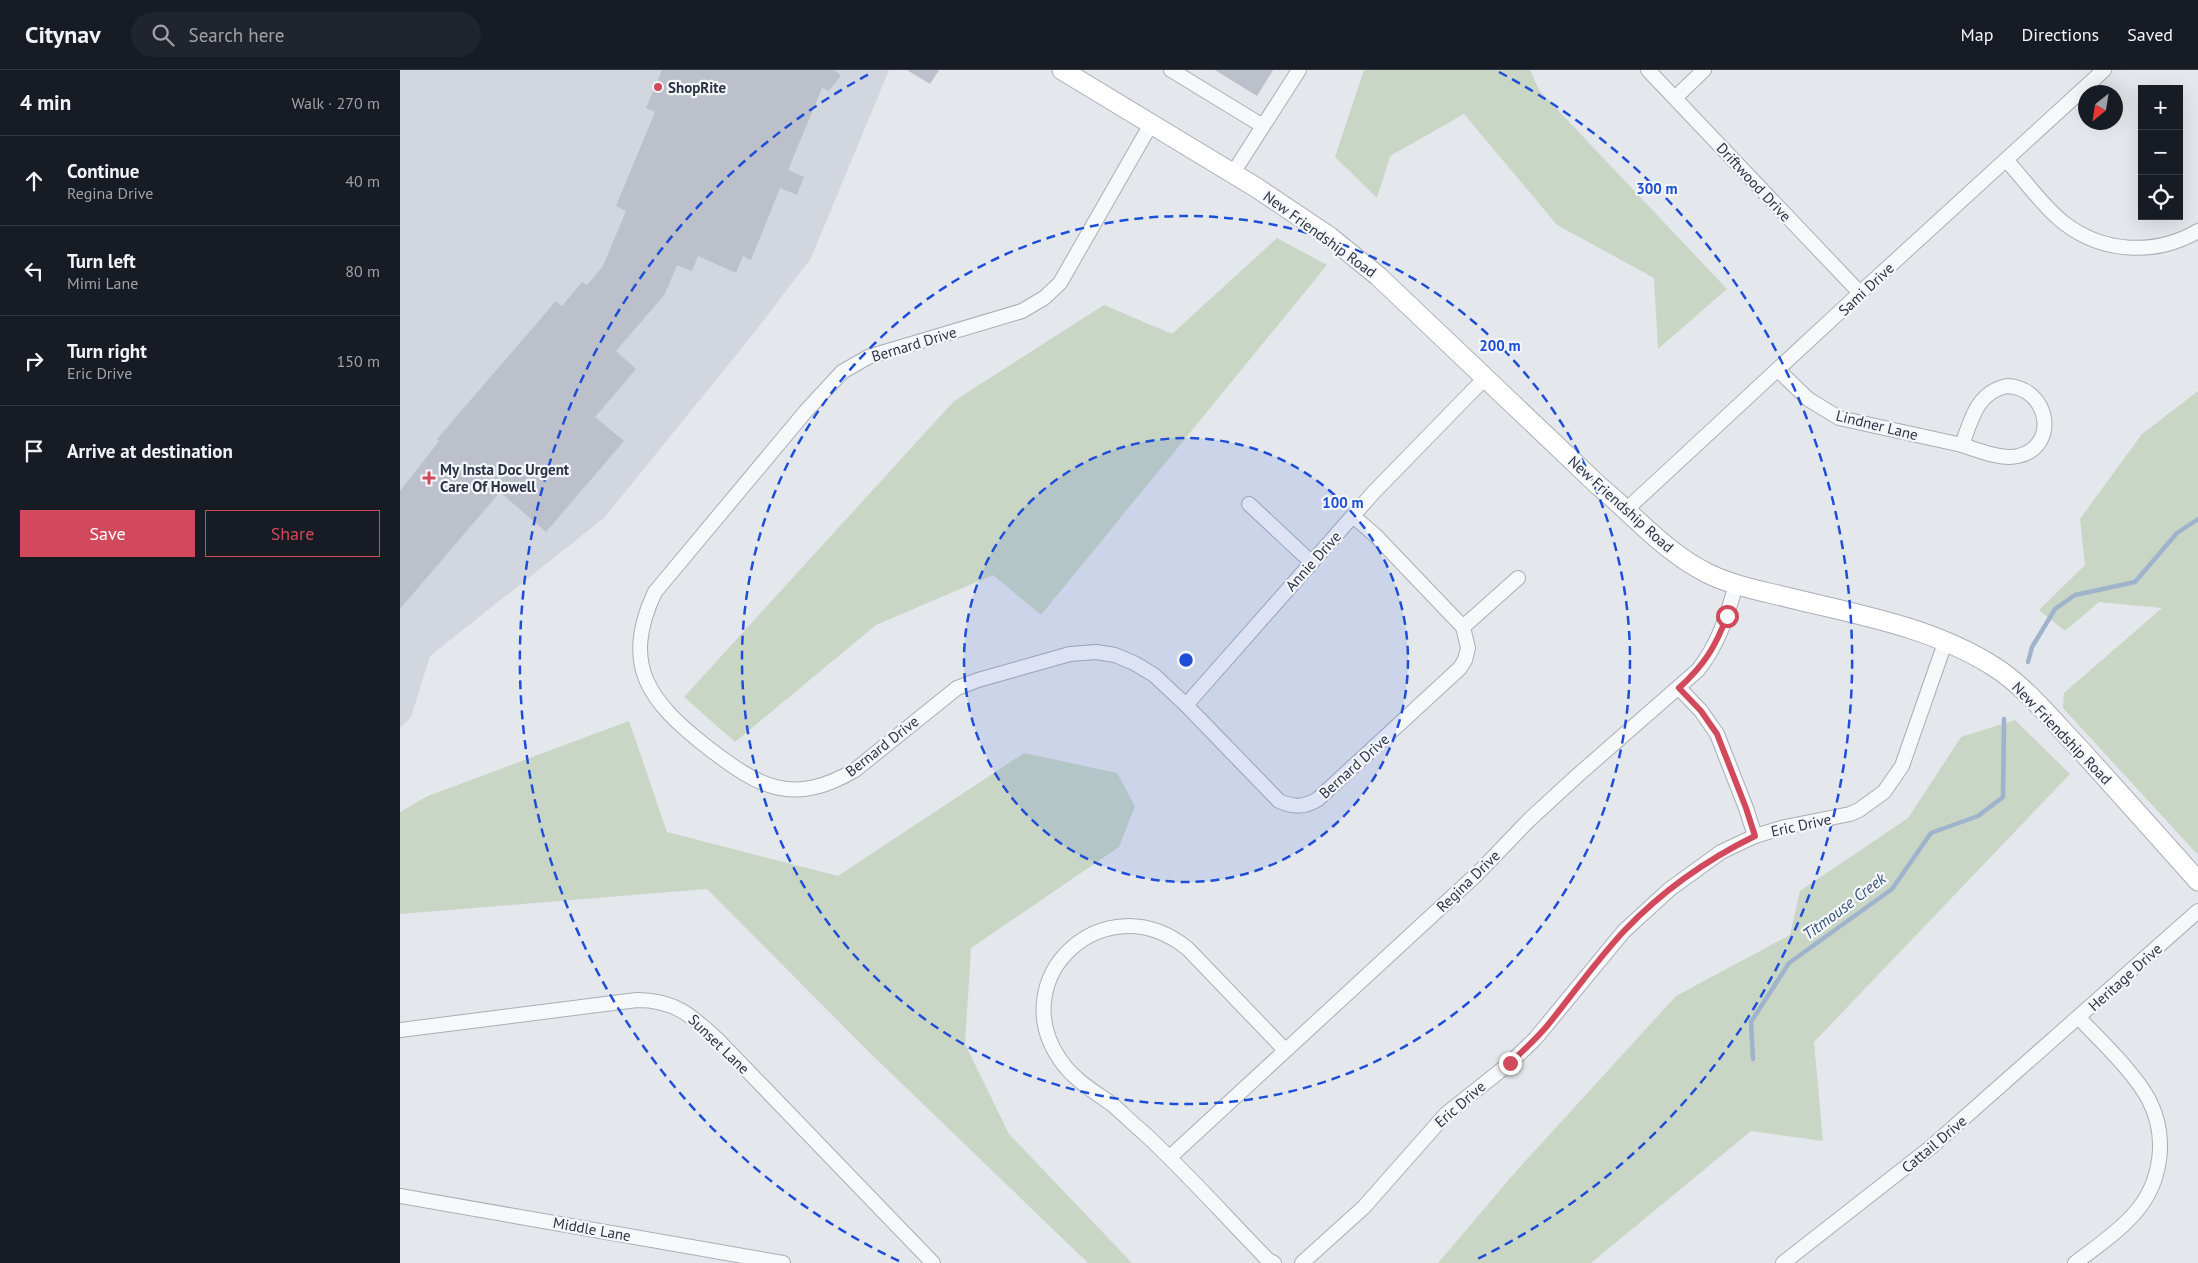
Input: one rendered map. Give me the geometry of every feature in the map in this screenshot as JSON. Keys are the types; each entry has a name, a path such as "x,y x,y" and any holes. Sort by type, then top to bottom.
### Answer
{"street":[{"name":"New Friendship Road","path":"1062,70 1299,216 1371,270 1460,352 1599,486 1627,510 1652,536 1675,554 1707,573 1736,585 1904,626 1946,640 1994,666 2051,718 2198,881"},
{"path":"1171,70 1263,126"},
{"path":"1233,174 1299,70"},
{"name":"Driftwood Drive","path":"1648,70 1860,293"},
{"path":"1675,98 1704,70"},
{"name":"Sami Drive","path":"1627,510 1860,293 2104,70"},
{"name":"Bernard Drive","path":"1151,124 1060,283 1044,298 1022,311 868,357 842,372 806,411 659,585 645,612 640,643 643,672 650,688 666,712 687,732 740,773 770,786 793,790 820,786 839,779 855,770 958,688 978,680 1070,654 1096,652 1115,655 1134,662 1154,675 1279,801 1288,805 1302,806 1318,800 1460,668 1465,660 1468,648 1463,627"},
{"path":"2006,160 2063,222 2089,238 2120,247 2143,249 2166,245 2198,231"},
{"name":"Lindner Lane","path":"1778,370 1808,399 1839,418 2006,457 2018,456 2036,446 2043,431 2044,416 2041,406 2034,396 2023,389 2008,386 1997,388 1980,401 1962,446"},
{"name":"Annie Drive","path":"1186,706 1353,516 1486,378"},
{"path":"1249,504 1311,562"},
{"path":"1353,516 1376,536 1463,627 1518,578"},
{"name":"Regina Drive","path":"1170,1157 1477,874 1578,775 1698,670 1714,648 1736,585"},
{"name":"Eric Drive","path":"1302,1263 1370,1201 1446,1114 1510,1063 1535,1039 1598,962 1643,913 1702,864 1721,852 1755,836 1785,827 1850,814 1867,805 1884,792 1902,766 1946,640"},
{"path":"1679,688 1701,711 1717,734 1755,836"},
{"name":"Heritage Drive","path":"2075,1263 2122,1226 2135,1213 2150,1190 2156,1176 2160,1156 2157,1120 2148,1099 2140,1086 2079,1018 2198,911"},
{"path":"1274,1263 1268,1260 1247,1239 1170,1157 1115,1107 1073,1075 1061,1062 1052,1046 1046,1029 1044,1010 1050,979 1067,952 1090,934 1121,925 1154,929 1170,936 1188,949 1285,1050"},
{"name":"Sunset Lane","path":"400,1030 637,1000 666,1003 678,1008 696,1020 718,1040 933,1263"},
{"name":"Cattail Drive","path":"1783,1263 1922,1154 2079,1018"},
{"name":"Middle Lane","path":"400,1196 784,1263"}],"shaded area":[{"path":"400,70 889,70 811,258 754,333 604,518 430,656 411,717 400,728"}],"green space":[{"path":"1364,70 1530,70 1539,90 1727,289 1658,349 1654,278 1557,225 1464,114 1390,156 1377,198 1335,157"},
{"path":"1277,238 1327,265 1041,615 993,575 876,625 735,742 684,697 954,401 1104,305 1172,334"},
{"path":"2198,391 2198,855 2063,708 2064,693 2162,608 2099,602 2065,631 2039,610 2085,565 2080,519 2142,434"},
{"path":"2015,720 2070,774 1814,1042 1823,1141 1751,1131 1591,1263 1438,1263 1518,1169 1676,996 1790,935 1800,891 1908,818 1961,737"},
{"path":"629,721 667,832 838,876 1024,753 1117,773 1135,806 1119,847 971,948 965,1044 1009,1134 1132,1263 1088,1263 870,1053 707,889 400,914 400,812 428,796"}],"building":[{"path":"662,70 834,70 841,75 829,91 822,88 788,170 804,177 797,195 780,188 751,260 743,256 736,273 698,256 692,271 677,265 665,294 616,351 636,369 595,417 624,441 546,532 500,492 400,609 400,491 439,441 437,439 556,301 562,306 582,282 587,285 603,266 626,211 616,206 655,112 646,108"},
{"path":"907,70 939,70 930,84"},
{"path":"1215,70 1273,70 1257,96"}],"waterway":[{"name":"Titmouse Creek","path":"2028,662 2032,647 2055,609 2075,595 2135,582 2177,533 2198,519"},
{"name":"Titmouse Creek","path":"1753,1059 1751,1022 1789,963 1892,889 1931,833 1978,816 2003,797 2004,719"}],"place":[{"name":"ShopRite","path":"658,87"},
{"name":"My Insta Doc Urgent Care Of Howell","path":"429,478"}],"route":[{"path":"1510,1063 1547,1026 1624,931 1643,913 1702,864 1721,852 1755,836 1717,734 1701,711 1679,688 1707,659 1714,648 1727,616"}]}
